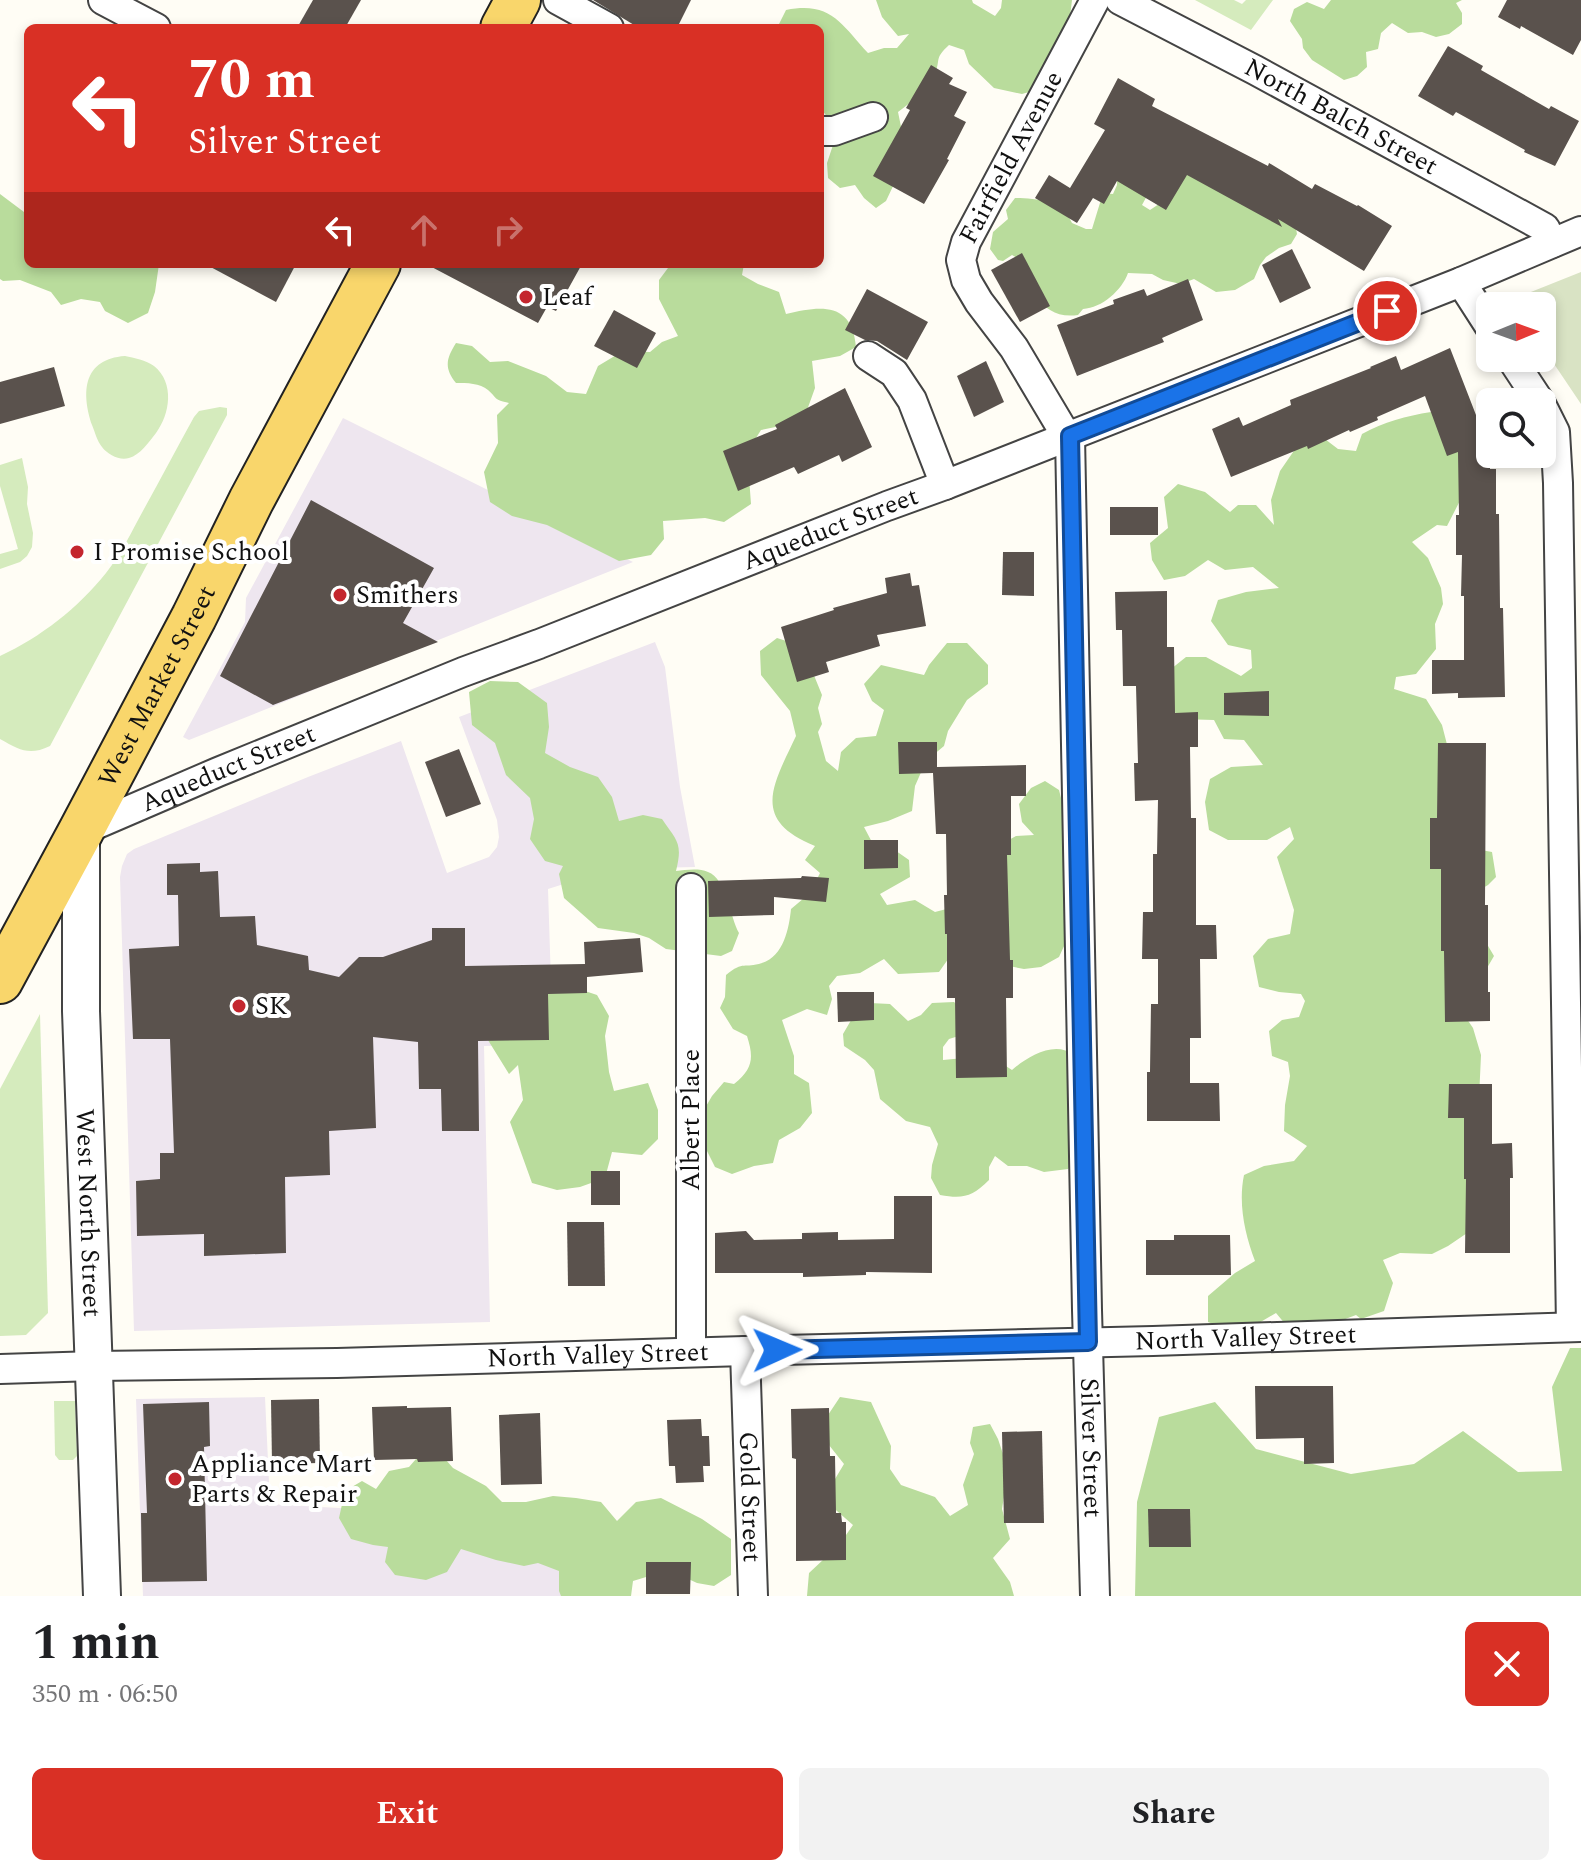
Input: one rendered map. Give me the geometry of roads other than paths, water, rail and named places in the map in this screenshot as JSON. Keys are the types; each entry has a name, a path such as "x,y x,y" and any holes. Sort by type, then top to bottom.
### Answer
{"main road":[{"path":"505,24 518,0"},
{"name":"West Market Street","path":"0,981 376,268"}],"street":[{"path":"103,0 148,24"},
{"path":"558,0 602,24"},
{"name":"Fairfield Avenue","path":"1068,436 1014,348 979,302 966,280 961,260 966,242 1095,0"},
{"name":"North Balch Street","path":"1120,0 1545,228 1552,243"},
{"path":"824,131 834,131 873,117"},
{"name":"Aqueduct Street","path":"81,831 463,672 1461,282 1581,231"},
{"path":"1461,282 1476,305"},
{"path":"868,356 894,373 912,400 945,485"},
{"name":"Silver Street","path":"1068,436 1095,1596"},
{"path":"1556,449 1574,1059 1576,1327"},
{"name":"West North Street","path":"81,831 81,1011 102,1596"},
{"name":"Albert Place","path":"691,888 691,1352"},
{"name":"North Valley Street","path":"0,1369 337,1363 1576,1327"},
{"name":"Gold Street","path":"745,1351 753,1596"}],"place":[{"name":"Leaf","path":"526,297"},
{"name":"I Promise School","path":"77,552"},
{"name":"Smithers","path":"340,595"},
{"name":"SK","path":"239,1006"},
{"name":"Appliance Mart Parts & Repair","path":"175,1479"}]}
